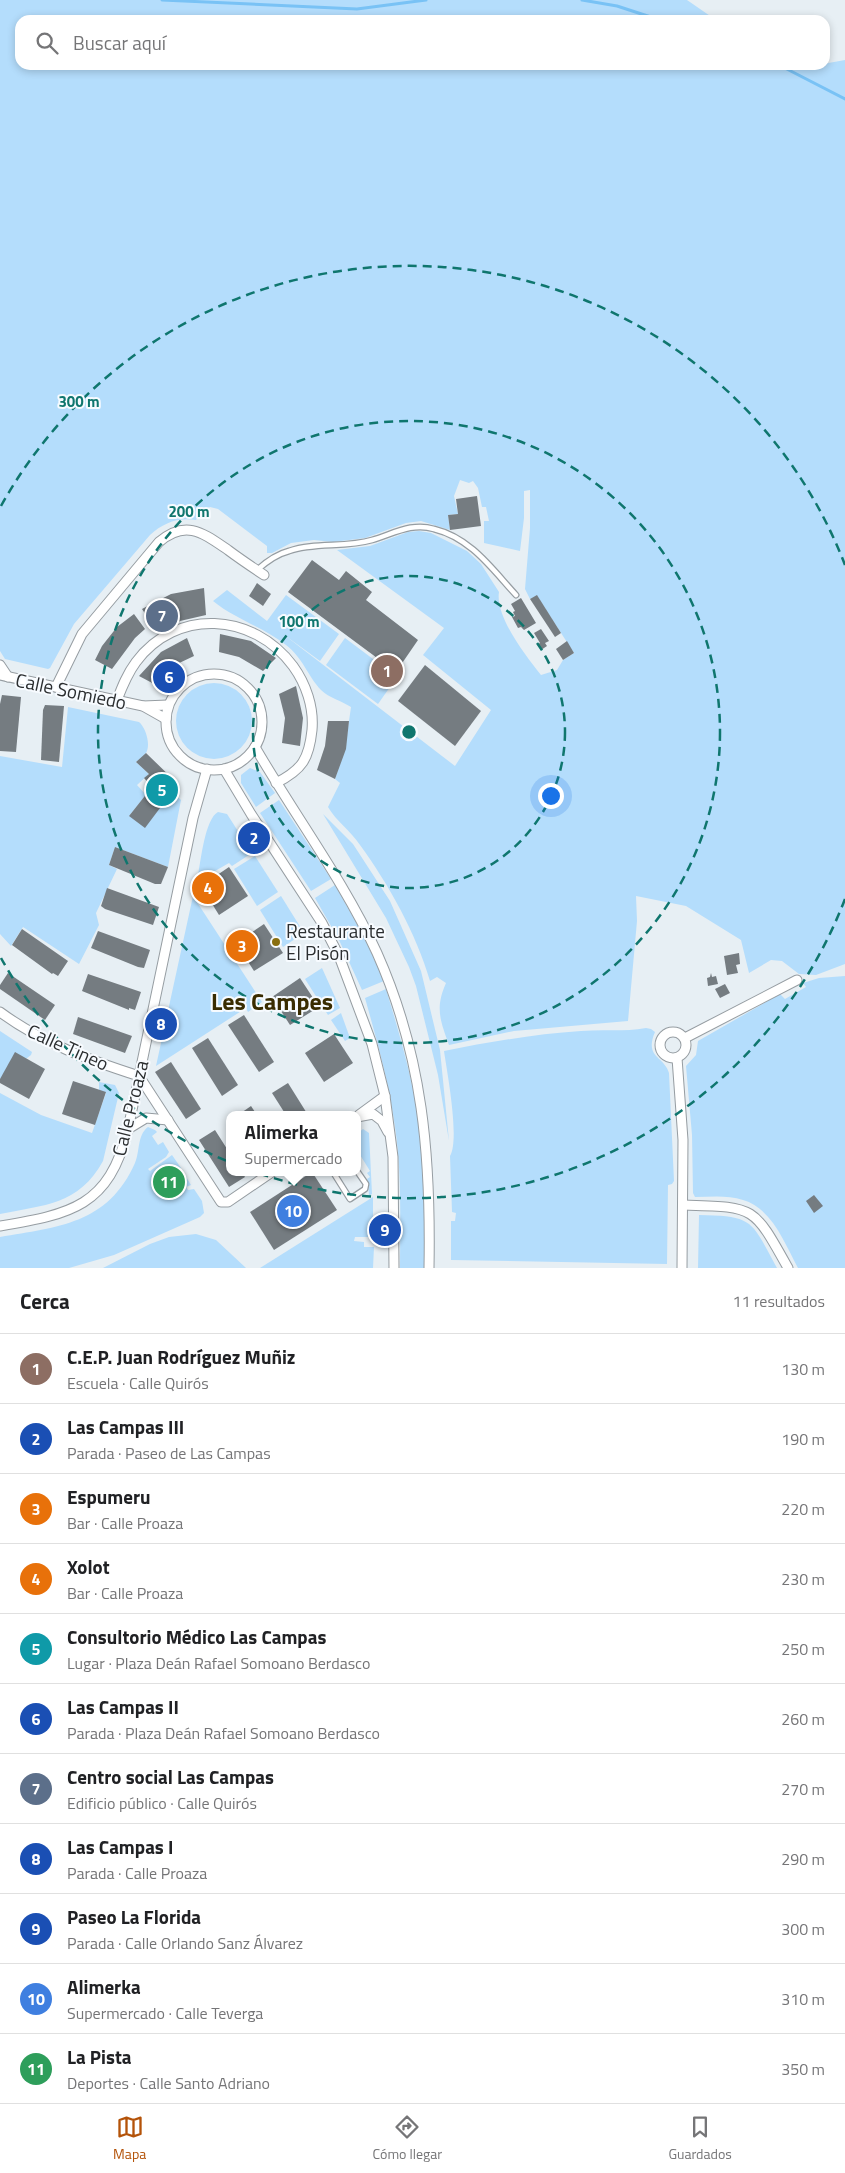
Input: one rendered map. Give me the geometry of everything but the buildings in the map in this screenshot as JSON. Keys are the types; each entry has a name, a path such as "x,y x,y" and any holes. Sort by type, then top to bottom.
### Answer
{"street":[{"path":"56,687 73,649 90,622 159,542 173,532 187,530 202,533 260,572"},
{"path":"117,700 128,673 136,661 146,650 169,634 194,625 213,623 239,626 256,633 276,647 291,663 304,685 311,710 311,737 304,761 293,775 276,783"},
{"path":"0,665 4,676"},
{"path":"213,673 225,674 234,678 252,692 261,712 261,732 255,748 240,762 224,769 207,769 186,761 174,749 167,732 168,705 176,691 198,676 213,673"},
{"name":"Calle Somiedo","path":"4,676 143,706 168,705"},
{"name":"Calle Somiedo","path":"143,706 166,719"},
{"path":"255,748 337,880 377,953 394,996 418,1084 425,1133 430,1188 429,1268"},
{"name":"Calle Proaza","path":"0,1226 64,1213 79,1206 93,1196 113,1171 120,1156 128,1129 193,818 207,769"},
{"path":"224,769 322,924 339,956 372,1044 385,1096 393,1160 394,1268"},
{"path":"685,1038 797,980"},
{"name":"Calle Tineo","path":"0,1012 33,1034 58,1047 139,1076"},
{"path":"673,1032 679,1033 685,1038 686,1047 684,1053 677,1058 664,1055 660,1046 662,1039 673,1032"},
{"path":"677,1058 683,1140 682,1268"},
{"path":"139,1076 220,1202 228,1202 266,1176"},
{"path":"361,1113 385,1096"},
{"path":"361,1116 373,1114 382,1122 390,1136"},
{"path":"128,1129 146,1118 168,1120"},
{"path":"683,1205 736,1207 754,1215 765,1227 788,1268"}],"lane":[{"path":"260,572 268,560 288,551 307,546 322,547 371,541 408,528 420,526 444,532 470,546 516,595"},
{"path":"336,1176 350,1199 365,1189 366,1184 361,1176"}],"shaded area":[{"path":"0,0 687,0 709,15 15,15 15,70 830,70 830,63 845,60 845,964 816,975 799,974 782,961 771,960 749,973 741,940 686,906 636,896 637,921 628,1021 514,1031 449,1045 440,1014 441,1000 446,983 437,977 430,981 417,945 401,910 371,860 328,807 340,783 335,779 345,749 351,707 321,690 297,655 286,645 230,613 213,601 227,590 267,621 286,595 339,634 320,661 283,634 455,766 491,710 423,655 444,628 337,550 370,546 408,532 419,531 431,533 467,551 481,564 499,592 502,613 513,636 541,675 557,670 563,660 574,653 537,596 530,599 525,589 530,528 530,490 524,491 524,518 520,551 484,543 484,521 489,521 486,507 482,507 478,488 473,481 469,483 460,480 454,496 458,514 448,515 450,530 421,521 406,523 365,538 333,542 314,540 291,543 272,553 267,553 267,546 218,509 210,507 203,510 196,520 177,520 160,527 150,535 74,624 50,668 5,659 0,651"},
{"path":"345,638 397,677 378,704 326,665"},
{"path":"214,683 229,686 241,694 249,706 252,721 249,736 241,748 229,756 214,759 199,756 187,748 179,736 176,721 179,706 187,694 199,686"},
{"path":"68,707 139,722 144,728 148,746 144,756 136,762 149,774 137,785 146,795 129,816 172,792 181,800 168,867 115,847 109,865 117,869 96,913 99,925 79,964 23,927 11,946 0,934 0,756 62,767"},
{"path":"250,768 260,772 275,793 256,807 241,783 241,775"},
{"path":"279,800 331,879 311,891 260,813"},
{"path":"218,812 227,814 252,853 232,866 229,863 201,879 198,875 204,841 210,823"},
{"path":"323,814 353,844 390,901 421,971 440,1050 449,1141 438,1075 416,986 409,967 386,918"},
{"path":"255,856 278,892 257,906 234,869"},
{"path":"335,885 363,935 384,981 362,990 339,940 315,898"},
{"path":"193,896 262,1002 248,1012 246,1008 156,1066"},
{"path":"281,896 304,933 283,947 260,910"},
{"path":"322,968 340,1008 328,1015 305,979"},
{"path":"845,976 845,1268 798,1268 783,1238 770,1219 753,1204 731,1197 695,1197 693,1193 692,1135 686,1066 696,1055 698,1041 780,994 785,999 806,987 803,983 819,978"},
{"path":"386,989 407,1064 419,1122 423,1174 424,1268 400,1268 400,1180 395,1127 386,1078 365,998"},
{"path":"341,1013 350,1038 345,1041 331,1020"},
{"path":"646,1028 655,1032 652,1041 653,1052 667,1067 669,1073 674,1181 668,1185 667,1264 451,1260 451,1221 455,1221 456,1213 452,1212 450,1156 454,1135 444,1051 547,1034"},
{"path":"0,1031 32,1052 31,1055 0,1079"},
{"path":"99,1082 115,1085 119,1093 103,1161 93,1176 83,1187 59,1201 0,1214 0,1093 41,1115 92,1133 106,1093 99,1090"},
{"path":"148,1127 157,1132 152,1136 158,1145 163,1142 169,1152 166,1157 148,1169 150,1171 172,1155 181,1168 175,1172 178,1176 183,1172 191,1185 186,1187 188,1190 194,1189 202,1201 204,1213 200,1217 114,1255 69,1268 0,1268 0,1237 42,1230 79,1219 96,1211 111,1199 124,1183 135,1163 140,1139 144,1130"},
{"path":"363,1129 369,1133 372,1194 369,1196 367,1179 370,1177 367,1173 370,1171 361,1156 361,1131"},
{"path":"373,1197 373,1237 355,1237 354,1241 364,1242 364,1247 374,1247 373,1268 260,1268"},
{"path":"699,1215 731,1217 749,1224 762,1240 777,1268 698,1268"},
{"path":"196,1234 216,1240 246,1268 103,1268 150,1244 169,1237"}],"waterway":[{"path":"162,0 357,9 426,0"},
{"path":"582,0 617,6 645,15"},
{"path":"789,70 845,99"}],"place":[{"name":"Centro social Las Campas","path":"162,616"},
{"name":"C.E.P. Juan Rodríguez Muñiz","path":"387,671"},
{"name":"Las Campas II","path":"169,677"},
{"name":"Consultorio Médico Las Campas","path":"162,790"},
{"name":"Las Campas III","path":"254,838"},
{"name":"Xolot","path":"208,888"},
{"name":"Restaurante El Pisón","path":"276,942"},
{"name":"Espumeru","path":"242,946"},
{"name":"Las Campas I","path":"161,1024"},
{"name":"La Pista","path":"169,1182"},
{"name":"Alimerka","path":"293,1211"},
{"name":"Paseo La Florida","path":"385,1230"}],"district":[{"name":"Les Campes","path":"272,1002"}]}
